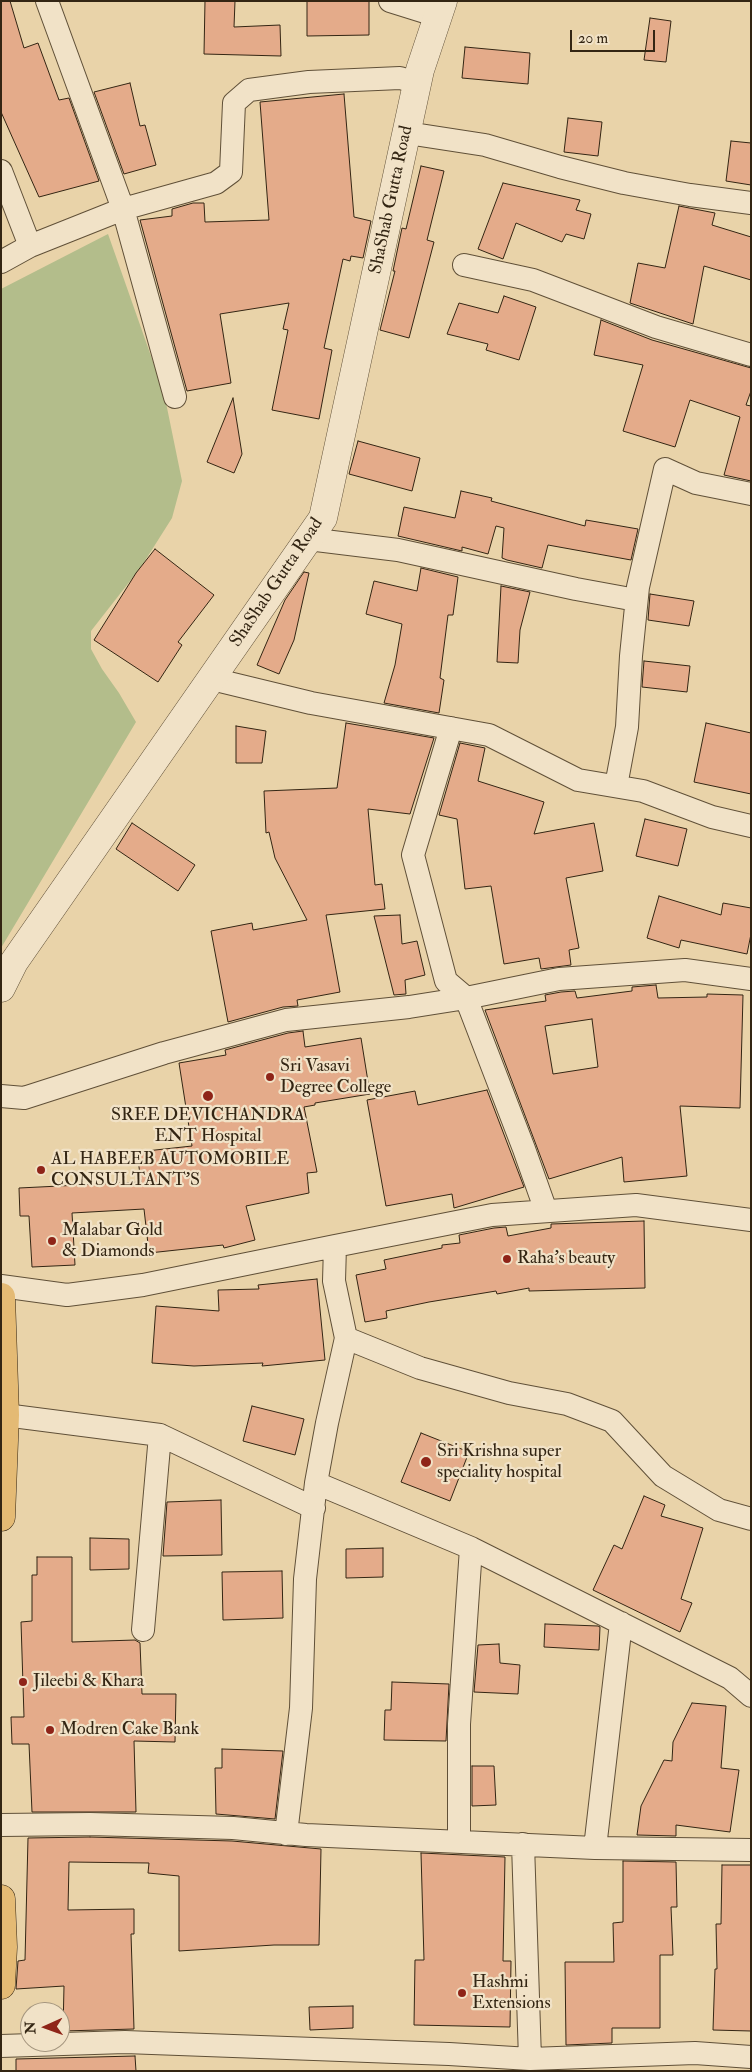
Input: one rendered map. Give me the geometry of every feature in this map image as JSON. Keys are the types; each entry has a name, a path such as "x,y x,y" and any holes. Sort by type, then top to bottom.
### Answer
{"highway":[{"path":"1,1298 4,1415 1,1518"},
{"path":"1,1898 1,1985"}],"street":[{"path":"46,1 123,209 174,397"},
{"path":"390,1 441,9"},
{"name":"ShaShab Gutta Road","path":"1,988 14,962 323,518 418,83 441,9"},
{"path":"1,262 30,246 123,209 216,183 231,172 234,103 248,90 309,82 400,78 418,83"},
{"path":"407,133 485,144 560,167 624,183 690,195 751,203"},
{"path":"1,171 30,246"},
{"path":"464,265 533,280 656,327 751,355"},
{"path":"616,786 627,728 630,656 636,600 665,469 696,482 751,494"},
{"path":"308,539 406,552 636,600"},
{"path":"212,679 311,703 489,735 578,780 643,791 712,817 751,826"},
{"path":"450,728 413,855 446,981 466,998 546,1211"},
{"path":"1,1096 24,1098 164,1053 286,1020 410,1007 466,998 558,979 685,970 751,979"},
{"path":"1,1286 67,1295 142,1285 492,1215 636,1205 751,1220"},
{"path":"286,1834 301,1708 305,1579 316,1483 346,1338 334,1281 335,1246"},
{"path":"346,1338 420,1368 509,1392 567,1404 612,1421 663,1476 719,1510 751,1519"},
{"path":"4,1415 160,1435 314,1508"},
{"path":"143,1630 160,1435"},
{"path":"316,1483 471,1548 730,1678 751,1696"},
{"path":"459,1841 459,1724 471,1548"},
{"path":"596,1848 621,1623"},
{"path":"1,1825 90,1824 234,1828 286,1834 596,1848 751,1850"},
{"path":"521,2062 523,1844"},
{"path":"1,2046 125,2042 521,2062 695,2053 751,2057"}],"green space":[{"path":"108,234 164,393 182,481 172,518 141,567 91,631 91,649 136,722 1,948 1,289"}],"building":[{"path":"1,1 10,1 24,48 38,43 59,100 69,98 99,181 39,197 1,112"},
{"path":"205,1 235,1 234,27 280,25 281,56 204,54"},
{"path":"307,1 369,1 369,35 307,36"},
{"path":"650,18 671,21 666,62 644,60"},
{"path":"465,47 530,53 528,84 462,78"},
{"path":"130,83 140,126 145,125 156,165 124,174 94,92"},
{"path":"344,94 354,217 371,221 363,258 351,256 350,261 343,259 324,348 332,350 319,419 272,410 288,330 283,329 289,303 220,314 231,383 187,391 140,220 172,216 172,209 193,203 204,203 205,222 269,220 260,102"},
{"path":"568,118 602,122 598,156 564,152"},
{"path":"731,141 751,143 751,185 726,181"},
{"path":"421,166 444,171 427,240 434,242 409,338 380,330 395,271 393,271 402,228 406,229"},
{"path":"503,183 580,200 576,210 591,214 584,239 566,234 562,242 516,223 503,259 478,249"},
{"path":"679,206 715,213 712,225 751,237 751,280 704,266 693,324 630,303 638,263 665,268"},
{"path":"504,296 536,307 519,360 486,350 488,344 447,334 459,303 498,313"},
{"path":"601,320 652,340 751,368 751,391 746,405 751,406 751,481 724,475 740,417 690,400 675,447 623,431 643,365 594,355"},
{"path":"233,398 242,454 234,473 207,462"},
{"path":"358,441 420,458 412,491 349,474"},
{"path":"461,491 492,498 491,501 585,526 586,520 638,529 631,560 548,545 542,568 507,560 502,558 504,528 496,526 488,554 462,547 462,551 398,536 404,507 455,518"},
{"path":"155,549 214,595 178,642 182,645 158,682 94,640 136,573"},
{"path":"421,568 458,577 453,615 448,615 440,678 444,680 439,713 384,703 395,665 402,624 366,614 374,581 417,591"},
{"path":"304,572 309,573 294,640 279,674 257,665 285,600"},
{"path":"501,586 530,592 520,630 518,663 497,662"},
{"path":"650,594 694,601 689,626 648,620"},
{"path":"644,661 690,666 687,692 642,687"},
{"path":"346,723 434,738 410,814 368,809 375,885 382,884 385,909 326,915 340,992 297,1000 298,1006 283,1007 228,1022 211,931 252,923 253,930 307,920 275,858 269,832 266,833 264,791 337,788"},
{"path":"706,723 751,733 751,794 694,782"},
{"path":"236,726 266,731 262,763 236,763"},
{"path":"460,743 485,748 478,781 544,802 534,834 594,823 603,871 566,878 579,948 569,950 571,965 541,969 539,958 504,964 491,886 465,889 457,819 439,815"},
{"path":"645,819 687,829 678,866 636,856"},
{"path":"132,823 195,865 178,891 116,849"},
{"path":"659,896 721,915 723,903 751,908 751,934 747,954 681,940 679,948 647,938"},
{"path":"400,915 402,944 417,941 425,975 405,980 406,994 394,995 374,916"},
{"path":"656,985 658,998 707,997 707,994 743,995 740,1108 680,1106 687,1176 624,1182 622,1157 549,1179 485,1010 546,1001 545,995 561,992 575,991 577,998 632,991 632,987","holes":["592,1019 598,1067 553,1074 545,1026"]},
{"path":"303,1031 305,1047 361,1038 370,1094 315,1103 315,1105 304,1107 317,1172 307,1173 309,1193 246,1206 255,1240 224,1248 223,1245 149,1253 144,1209 72,1213 75,1265 32,1267 29,1216 20,1216 19,1188 141,1182 137,1152 192,1146 179,1063 226,1055 225,1050 288,1033"},
{"path":"487,1090 524,1187 454,1208 452,1194 386,1206 367,1100 415,1091 418,1105"},
{"path":"644,1221 645,1288 529,1291 529,1288 497,1294 496,1291 386,1311 387,1318 365,1322 356,1275 386,1269 384,1260 442,1248 442,1245 460,1243 459,1235 494,1228 506,1227 508,1236 551,1228 551,1224"},
{"path":"317,1279 325,1360 262,1366 263,1363 194,1366 152,1363 156,1306 219,1311 218,1290 259,1289 258,1285"},
{"path":"252,1406 304,1419 295,1455 243,1441"},
{"path":"421,1433 469,1452 450,1501 401,1482"},
{"path":"644,1496 665,1505 661,1516 703,1528 681,1599 692,1603 680,1632 593,1590 614,1545 622,1549"},
{"path":"221,1500 222,1555 163,1556 167,1502"},
{"path":"90,1538 129,1539 129,1569 90,1570"},
{"path":"383,1548 383,1577 346,1578 346,1549"},
{"path":"37,1557 72,1557 72,1642 135,1640 140,1643 142,1694 176,1694 175,1742 134,1741 136,1812 32,1812 29,1744 12,1744 11,1717 24,1717 21,1622 32,1621 32,1575 37,1575"},
{"path":"282,1571 283,1618 223,1620 222,1572"},
{"path":"545,1624 598,1626 600,1627 599,1650 544,1647"},
{"path":"499,1644 500,1663 520,1665 518,1694 474,1692 478,1645"},
{"path":"392,1682 449,1684 446,1741 384,1740 385,1710 391,1710"},
{"path":"692,1703 726,1706 721,1768 739,1770 730,1832 676,1825 676,1836 637,1835 641,1806 664,1760 672,1761 673,1742"},
{"path":"222,1749 283,1751 275,1819 216,1814 215,1768 222,1768"},
{"path":"472,1766 494,1766 496,1805 472,1806"},
{"path":"90,1837 232,1841 321,1849 319,1945 274,1945 179,1951 179,1876 148,1873 149,1863 69,1862 68,1910 134,1909 134,1934 131,1934 134,2029 70,2031 70,2002 64,2002 64,1986 16,1989 18,1961 25,1960 28,1838"},
{"path":"421,1853 505,1857 503,1961 511,1961 510,2027 414,2025 415,1960 424,1960"},
{"path":"623,1861 676,1862 677,1907 671,1907 673,1955 660,1955 660,2028 612,2028 612,2043 566,2045 565,1962 614,1962 613,1923 623,1922"},
{"path":"722,1865 751,1865 751,2031 713,2030 715,1969 717,1969 716,1924 721,1924"},
{"path":"353,2006 353,2028 310,2030 309,2007"},
{"path":"135,2056 136,2071 16,2071 16,2059"}],"place":[{"name":"Sri Vasavi Degree College","path":"270,1077"},
{"name":"SREE DEVICHANDRA ENT Hospital","path":"208,1096"},
{"name":"AL HABEEB AUTOMOBILE CONSULTANT'S","path":"41,1170"},
{"name":"Malabar Gold & Diamonds","path":"52,1241"},
{"name":"Raha's beauty","path":"507,1259"},
{"name":"Sri Krishna super speciality hospital","path":"426,1462"},
{"name":"Jileebi & Khara","path":"23,1682"},
{"name":"Modren Cake Bank","path":"50,1730"},
{"name":"Hashmi Extensions","path":"462,1993"}]}
